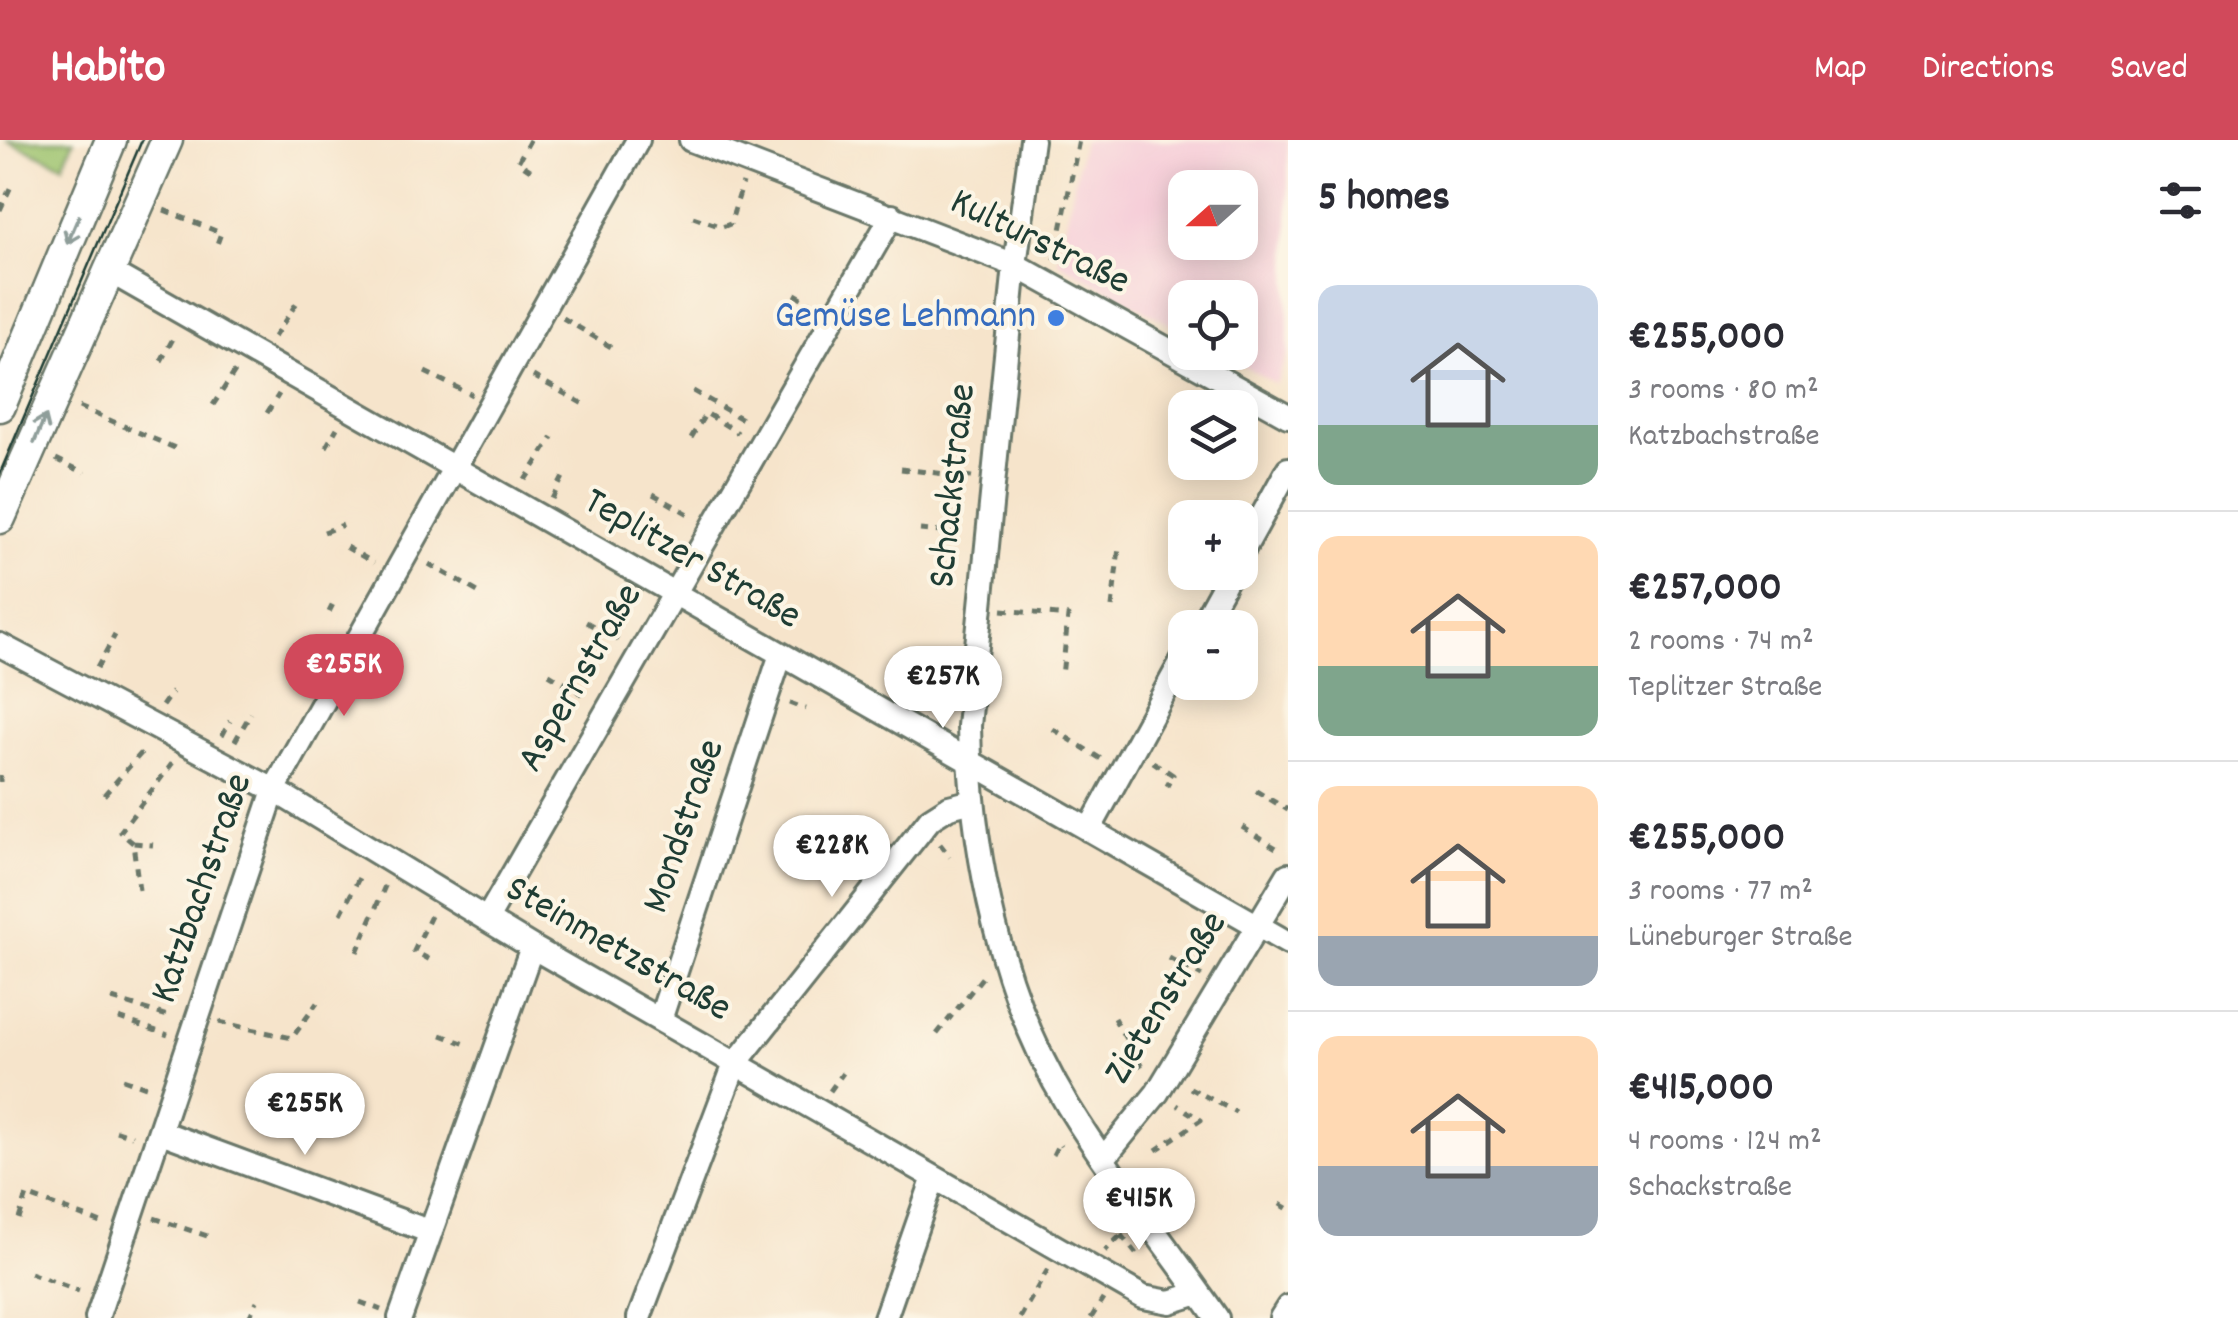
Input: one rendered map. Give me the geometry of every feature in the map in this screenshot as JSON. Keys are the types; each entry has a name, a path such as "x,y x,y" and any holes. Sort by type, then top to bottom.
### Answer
{"street":[{"path":"0,404 111,140"},
{"path":"0,518 167,140"},
{"name":"Katzbachstraße","path":"100,1308 274,790 638,140"},
{"name":"Kulturstraße","path":"691,140 1015,265 1288,416"},
{"name":"Schackstraße","path":"1032,140 1015,265 981,609 970,761 973,801 1004,951 1022,1007 1066,1104 1216,1318"},
{"name":"Aspernstraße","path":"488,919 892,216"},
{"name":"Teplitzer Straße","path":"109,271 455,466 780,657 1288,942"},
{"path":"1258,523 1288,469"},
{"name":"Steinmetzstraße","path":"0,645 274,790 532,947 1143,1297 1170,1302 1199,1292"},
{"name":"Mondstraße","path":"660,1020 780,657"},
{"path":"1089,830 1168,685"},
{"path":"639,1318 735,1064 930,820 949,807 973,801"},
{"name":"Zietenstraße","path":"1104,1158 1162,1084 1288,875"},
{"path":"400,1318 532,947"},
{"path":"161,1132 431,1232"},
{"path":"885,1318 933,1180"},
{"path":"1282,1318 1288,1307"}],"path":[{"path":"530,140 518,162 536,173"},
{"path":"1050,284 1080,140"},
{"path":"693,217 722,227 730,224 750,162"},
{"path":"0,210 12,184"},
{"path":"140,200 221,233 216,247"},
{"path":"213,405 300,298"},
{"path":"544,307 616,350"},
{"path":"512,364 587,406"},
{"path":"425,372 490,404"},
{"path":"693,391 762,440"},
{"path":"54,396 182,451"},
{"path":"690,438 706,413 762,440"},
{"path":"512,500 553,436"},
{"path":"901,469 994,480"},
{"path":"653,494 712,527"},
{"path":"324,532 343,524"},
{"path":"920,530 988,536"},
{"path":"346,547 395,574"},
{"path":"1112,607 1120,548"},
{"path":"407,552 483,595"},
{"path":"330,612 334,602"},
{"path":"981,609 1068,616 1062,677"},
{"path":"586,622 640,653"},
{"path":"85,690 115,635"},
{"path":"549,674 608,709"},
{"path":"223,763 251,713"},
{"path":"1053,729 1121,772"},
{"path":"104,796 162,731"},
{"path":"152,845 134,844 120,832 187,744"},
{"path":"1132,750 1173,775 1166,786"},
{"path":"1256,791 1288,810"},
{"path":"1242,827 1288,855"},
{"path":"134,844 138,890"},
{"path":"341,914 373,850"},
{"path":"357,952 395,863"},
{"path":"434,962 414,951 443,892"},
{"path":"937,1034 1004,951"},
{"path":"1169,958 1222,987"},
{"path":"112,1000 195,1028"},
{"path":"119,1018 292,1038 317,1003"},
{"path":"1114,1018 1162,1084 1201,1120 1156,1150"},
{"path":"441,1035 494,1054"},
{"path":"1162,1084 1236,1112"},
{"path":"1053,1155 1060,1143 1070,1158"},
{"path":"1089,1267 1121,1235 1090,1189"},
{"path":"19,1219 27,1196 213,1238"},
{"path":"1280,1204 1288,1210"},
{"path":"1020,1318 1059,1250"},
{"path":"30,1274 100,1308"},
{"path":"249,1318 257,1301"}],"shaded area":[{"path":"1083,140 1288,140 1288,353 1276,384 1251,370 1258,370 1258,280 1168,280 1168,323 1058,262"}],"green space":[{"path":"6,140 74,140 63,165"}],"tram line":[{"path":"0,473 142,140"}],"place":[{"name":"Gemüse Lehmann","path":"1056,318"}]}
